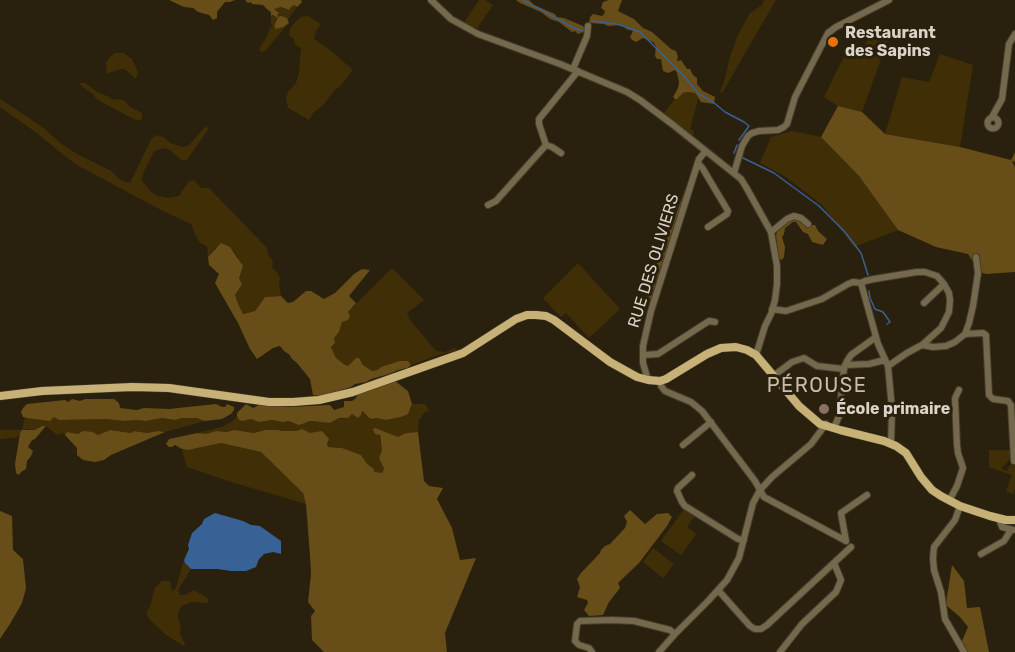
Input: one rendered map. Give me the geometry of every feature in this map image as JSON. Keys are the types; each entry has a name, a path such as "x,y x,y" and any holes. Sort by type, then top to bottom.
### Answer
{"main road":[{"path":"0,396 132,387 169,388 269,402 319,400 353,392 463,353 516,319 527,315 546,316 554,320 610,362 626,372 648,380 660,381 678,373 715,350 726,347 741,348 762,358 802,404 828,426"},
{"path":"756,355 804,411 818,422 891,443 906,453 932,490 949,501 999,519 1015,520"}],"street":[{"path":"431,0 451,19 469,30 575,70 640,100 734,174 746,187 771,232 776,258 777,291 756,355"},
{"path":"734,174 742,146 748,136 759,131 778,130 787,124 795,97 828,33 889,0"},
{"path":"546,145 539,119 575,70 587,36 588,26"},
{"path":"992,117 1002,99 1009,44 1015,34"},
{"path":"546,145 561,153"},
{"path":"488,205 496,201 546,145"},
{"name":"RUE DES OLIVIERS","path":"648,380 643,363 643,346 651,311 698,161 705,152"},
{"path":"698,161 728,211 708,227"},
{"path":"771,232 794,216 808,224"},
{"path":"922,345 946,346 965,334 973,306 978,273 976,257"},
{"path":"772,309 783,312 806,305 853,282 861,284 874,279 925,272 937,276 950,296 947,318 936,334 922,345 887,363 844,367 817,366 804,358 796,360 776,374"},
{"path":"861,284 876,337 887,363 892,425 891,443"},
{"path":"924,303 944,284"},
{"path":"644,356 658,354 709,321 715,322"},
{"path":"965,334 983,333 986,335 989,395 993,399 1008,402 1011,405 1014,461"},
{"path":"663,651 675,634 727,580 739,558 753,504 760,490 771,477 811,444 839,416 844,367 851,355 876,337"},
{"path":"660,381 663,389 690,402 702,411 764,496 848,544"},
{"path":"949,501 963,468 958,453 956,396 959,390"},
{"path":"683,445 711,422"},
{"path":"692,475 677,491 685,506 738,539 744,540"},
{"path":"718,590 750,627 761,629 834,563 848,544 841,513 867,495"},
{"path":"960,506 955,520 934,547 933,558 945,619 964,652"},
{"path":"981,554 1004,541 1013,530 1002,527 999,519"},
{"path":"780,652 802,624 836,592 840,580 834,563"},
{"path":"592,652 575,641 580,621 634,621 669,630 675,634"}],"shaded area":[{"path":"169,0 235,0 225,2 217,12 217,18 213,20 209,15"},
{"path":"245,0 301,0 302,2 289,10 281,7 274,9 279,13 278,17 287,18 289,23 276,29 274,26 278,18 271,16 271,12 263,5 248,3"},
{"path":"479,0 485,0 493,5 479,28 466,24 465,21"},
{"path":"516,0 529,0 557,17 583,26 585,29 578,34 575,31 572,32 559,22"},
{"path":"622,0 618,11 634,19 676,51 677,60 681,60 687,69 690,69 697,78 697,84 703,91 715,97 714,104 701,102 695,93 683,93 677,99 673,97 679,82 677,73 675,70 668,73 663,71 661,59 655,56 656,46 653,42 643,38 636,42 632,40 630,37 633,31 626,29 623,25 608,26 589,23 593,14 602,16 604,14 605,11 601,8 603,2"},
{"path":"764,0 776,0 722,93 720,92 737,37 750,13 762,5"},
{"path":"294,5 297,7 288,19 278,18 274,26 282,27 289,23 265,51 261,52 259,49 273,26 271,16 277,15 277,11 273,9 281,7 287,10"},
{"path":"308,16 321,24 314,39 353,70 309,120 288,108 286,98 296,83 299,73 301,48 295,45 294,39 289,35 290,29 301,17"},
{"path":"871,31 889,37 862,112 838,106 824,97 849,46 864,50"},
{"path":"115,53 123,53 132,59 138,72 136,79 122,69 107,74 106,62"},
{"path":"940,54 973,65 960,147 885,134 902,77 929,82"},
{"path":"78,83 85,83 113,100 125,101 142,113 142,118 140,121 134,119 107,105"},
{"path":"687,92 695,93 698,99 690,129 694,131 693,136 664,113 675,99"},
{"path":"0,99 41,126 63,145 111,171 122,181 130,183 152,138 157,135 170,143 183,147 188,146 205,127 209,128 187,160 181,160 170,150 163,148 154,151 143,173 142,181 151,192 169,198 179,196 188,182 194,180 201,188 209,188 267,248 273,261 272,267 280,279 281,296 265,297 255,311 243,314 235,295 242,284 239,278 238,257 230,247 216,247 208,257 207,246 200,243 191,224 75,164 0,107"},
{"path":"838,106 862,112 885,134 960,147 1011,160 1015,152 1015,162 1012,161 1015,167 1015,272 986,274 980,272 968,254 936,247 898,230 859,176 821,137"},
{"path":"792,131 821,137 859,176 898,230 854,247 822,205 786,177 760,163 771,137"},
{"path":"685,190 687,191 649,305 645,300 651,289 661,246 669,232"},
{"path":"790,218 798,218 809,228 815,225 827,239 823,245 812,242 808,234 803,232 796,222 793,222 785,228 782,237 785,247 782,260 779,259 776,235 778,229"},
{"path":"221,243 230,247 243,266 239,278 242,284 235,295 243,314 255,311 265,297 281,296 288,303 293,302 306,291 311,291 324,299 335,293 354,274 362,269 370,270 349,296 356,303 348,312 350,316 348,320 342,322 334,338 335,343 331,347 336,358 348,366 356,358 359,358 363,365 372,371 400,361 408,361 411,365 351,387 320,396 313,395 310,379 280,346 257,359 250,349 215,283 219,274 209,265 208,257"},
{"path":"578,263 620,309 589,338 566,313 561,317 543,298"},
{"path":"392,268 424,300 407,313 410,320 436,351 445,352 457,347 455,351 411,365 408,361 372,371 363,365 359,358 356,358 345,366 336,358 331,347 334,338 348,312"},
{"path":"395,381 408,391 412,404 408,414 401,417 386,420 372,419 362,411 358,418 352,414 348,418 339,418 330,423 311,421 299,425 288,421 259,422 251,419 242,421 237,416 246,404 253,408 261,404 289,407 330,405 334,410 344,407 344,401 352,401 358,394"},
{"path":"72,399 80,401 114,399 119,403 120,408 137,410 216,404 225,407 227,404 234,407 234,410 222,419 205,421 197,418 175,420 162,418 146,421 59,420 54,417 50,421 23,417 21,412 27,404 65,400 68,402"},
{"path":"412,404 425,404 429,410 419,420 418,432 406,433 398,438 391,434 379,435 382,451 381,464 384,469 382,473 374,473 374,469 342,448 328,447 327,444 302,429 296,431 265,430 254,433 234,430 216,431 206,435 197,433 221,427 233,421 237,416 238,419 260,422 272,420 291,423 311,421 330,423 364,411 368,417 386,420 401,417 411,409"},
{"path":"54,416 59,420 146,421 162,418 175,420 198,418 205,421 165,432 135,431 131,433 110,430 98,435 93,432 78,434 67,432 65,435 62,433 57,435 46,426 42,426 35,430 27,429 18,437 0,439 0,430 22,430 25,417 40,419"},
{"path":"46,426 28,447 33,451 27,461 26,469 19,475 16,473 15,464 20,433 22,430 35,430"},
{"path":"302,429 310,433 322,431 329,439 328,447 342,448 361,455 374,469 374,472 382,473 384,469 379,458 382,451 380,435 375,434 373,429 398,437 406,433 418,432 424,481 429,486 443,488 437,499 452,528 460,560 476,558 445,633 447,652 324,652 312,640 311,616 315,611 308,602 311,574 306,504 303,493 261,452 221,443 188,450 175,445 169,447 166,444 169,439 216,431 234,430 254,433 265,430 296,431"},
{"path":"110,430 131,433 134,431 165,432 95,462 83,460 77,455 77,448 65,435 67,432 78,434 83,431 98,435"},
{"path":"221,443 261,452 303,493 306,504 187,467 182,450"},
{"path":"989,450 1011,450 1011,458 1001,469 1007,471 1010,465 1015,465 1013,494 1006,491 1012,475 989,467"},
{"path":"684,509 694,517 687,527 696,534 681,555 661,541"},
{"path":"630,510 645,524 657,514 668,513 672,517 639,563 618,583 620,588 609,602 603,615 589,616 584,610 588,603 587,600 577,597 580,587 577,579 601,550 625,528 627,522 624,516"},
{"path":"0,511 12,516 13,550 23,559 26,588 22,603 0,639"},
{"path":"653,548 674,564 663,578 643,562"},
{"path":"184,560 191,569 178,590 180,595 186,595 194,590 209,599 208,603 191,602 182,606 178,613 184,646 166,635 146,614 154,589 162,581 170,581 172,591 176,588"},
{"path":"952,565 964,581 967,608 980,607 989,652 966,652 962,641 968,627 946,603"}],"water":[{"path":"215,513 260,526 281,541 281,554 273,552 264,554 256,567 246,571 191,569 184,560 192,533 204,519"}],"waterway":[{"path":"523,0 574,28 586,32"},
{"path":"593,21 617,24 640,32 699,94 749,126 739,140"},
{"path":"734,153 737,145"},
{"path":"741,157 774,173 819,206 845,232 861,253 868,275"},
{"path":"869,291 875,309 883,312 890,322 887,324"}],"place":[{"name":"Restaurant des Sapins","path":"833,42"},
{"name":"École primaire","path":"824,409"}],"district":[{"name":"PÉROUSE","path":"817,386"}]}
